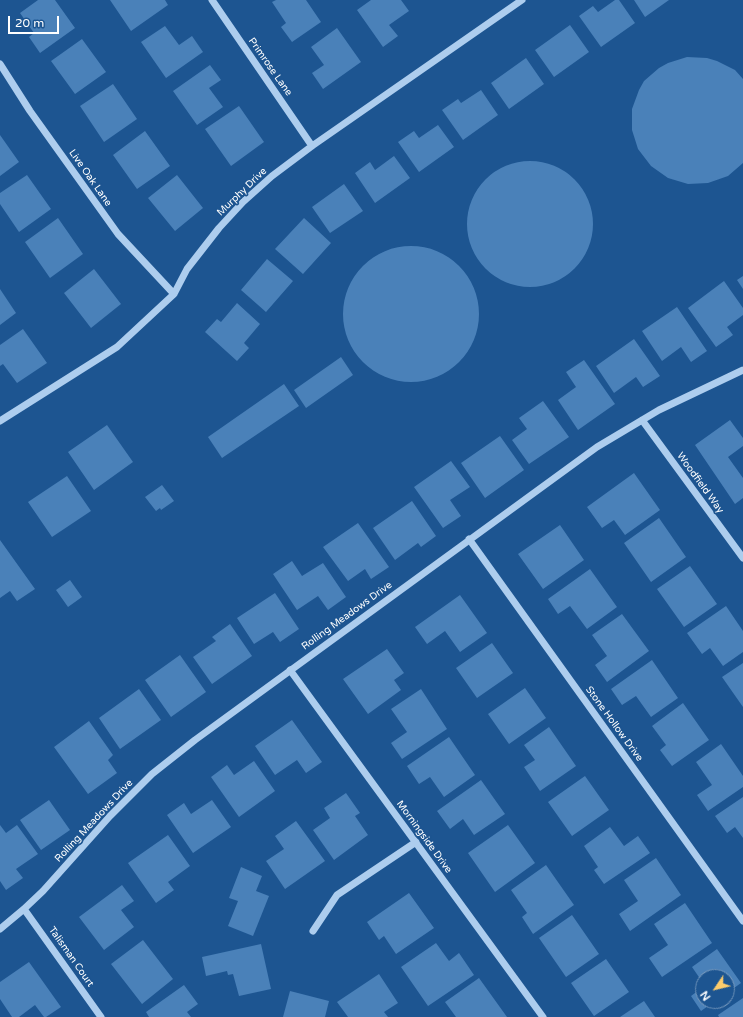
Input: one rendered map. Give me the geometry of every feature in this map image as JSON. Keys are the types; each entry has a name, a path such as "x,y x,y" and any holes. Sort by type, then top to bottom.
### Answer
{"street":[{"name":"Primrose Lane","path":"212,0 312,146"},
{"name":"Murphy Drive","path":"0,421 117,347 174,294 187,269 224,223 243,202 272,176 312,146 522,0"},
{"name":"Live Oak Lane","path":"0,64 30,111 118,234 174,294"},
{"name":"Rolling Meadows Drive","path":"0,929 43,891 110,816 152,774 194,740 597,447 659,410 743,370"},
{"name":"Woodfield Way","path":"642,420 743,558"},
{"name":"Stone Hollow Drive","path":"469,540 743,921"},
{"name":"Morningside Drive","path":"290,670 543,1017"},
{"path":"313,931 337,895 416,842"},
{"name":"Talisman Court","path":"24,909 101,1017"}],"building":[{"path":"38,0 55,0 75,28 40,53 29,37 34,33 20,13"},
{"path":"110,0 165,0 168,5 131,31"},
{"path":"276,0 306,0 321,22 292,42 281,27 286,23 272,2"},
{"path":"371,0 401,0 409,11 389,25 398,36 383,47 357,10"},
{"path":"615,0 619,0 635,23 601,47 579,16 593,6 598,12"},
{"path":"634,0 669,0 645,17"},
{"path":"570,25 589,52 554,77 535,50"},
{"path":"165,26 179,45 192,36 203,52 166,78 141,42"},
{"path":"337,28 361,62 323,89 312,73 324,65 311,47"},
{"path":"82,39 106,72 75,94 51,61"},
{"path":"687,57 707,58 717,61 735,70 743,79 743,163 728,176 708,183 688,184 668,178 651,166 638,149 632,130 632,109 644,81 659,68 668,63"},
{"path":"526,58 544,84 509,109 491,83"},
{"path":"210,65 221,80 209,88 223,107 197,125 173,91"},
{"path":"113,84 137,119 104,142 80,106"},
{"path":"481,90 498,115 463,140 442,110 458,99 461,103"},
{"path":"239,106 264,142 231,166 205,129"},
{"path":"438,125 454,147 419,172 398,142 414,131 419,138"},
{"path":"145,131 170,166 137,189 113,155"},
{"path":"0,135 19,162 0,176"},
{"path":"394,156 410,178 375,203 355,173 370,162 375,170"},
{"path":"530,161 554,166 565,172 578,184 588,200 593,224 588,248 582,259 570,272 554,282 530,287 506,282 495,276 482,264 472,248 467,224 472,200 478,189 490,176 506,166"},
{"path":"27,175 51,209 19,232 0,204 0,193"},
{"path":"177,175 203,208 175,231 148,198"},
{"path":"344,184 363,211 330,233 312,207"},
{"path":"58,218 83,254 50,278 25,242"},
{"path":"304,218 331,243 303,274 275,249"},
{"path":"411,246 437,251 459,266 474,288 479,314 474,340 459,362 437,377 411,382 385,377 363,362 348,340 343,314 348,288 363,266 385,251"},
{"path":"267,259 293,281 266,312 241,290"},
{"path":"94,269 121,304 91,328 64,293"},
{"path":"743,276 743,289 737,280"},
{"path":"724,281 743,308 743,315 727,327 733,335 716,347 688,308"},
{"path":"0,289 16,313 0,325"},
{"path":"237,303 260,324 244,343 249,348 237,361 205,332 217,319 221,322"},
{"path":"677,307 707,351 691,362 681,347 662,361 642,331"},
{"path":"23,329 47,363 17,383 3,364 0,366 0,345"},
{"path":"634,339 660,376 643,387 636,377 614,393 596,366"},
{"path":"341,357 353,375 306,408 294,390"},
{"path":"584,360 615,404 578,430 558,400 576,387 566,372"},
{"path":"284,384 299,406 222,458 208,437"},
{"path":"543,401 569,437 529,464 512,440 527,429 519,418"},
{"path":"730,420 743,438 743,446 728,457 743,478 743,498 735,504 695,445"},
{"path":"107,425 133,462 94,490 68,452"},
{"path":"500,436 524,470 485,498 461,463"},
{"path":"451,461 470,487 450,500 461,516 443,528 414,487"},
{"path":"634,473 660,510 625,535 614,520 602,528 587,507"},
{"path":"67,476 91,511 52,537 28,502"},
{"path":"162,485 174,501 161,510 160,508 156,511 145,497"},
{"path":"412,501 436,536 421,547 418,543 395,560 373,528"},
{"path":"659,518 686,557 651,582 624,543"},
{"path":"358,523 389,567 371,579 365,569 348,581 323,547"},
{"path":"560,525 584,560 543,589 518,554"},
{"path":"0,540 35,589 17,601 10,591 0,598"},
{"path":"292,561 302,576 323,563 346,597 328,610 318,596 297,610 273,574"},
{"path":"690,566 717,604 684,627 657,589"},
{"path":"590,569 617,607 587,629 570,606 558,614 548,599"},
{"path":"70,580 82,597 68,607 56,590"},
{"path":"275,593 299,629 280,642 273,632 254,644 237,618"},
{"path":"460,595 487,633 460,652 445,631 427,644 415,627"},
{"path":"726,606 743,631 743,652 723,666 710,648 702,654 687,633"},
{"path":"622,614 649,651 607,682 595,665 607,656 592,635"},
{"path":"230,624 252,656 212,684 193,657 216,641 212,637"},
{"path":"492,643 513,673 477,698 456,668"},
{"path":"387,649 404,673 394,680 401,690 368,714 343,679"},
{"path":"180,655 206,692 171,717 145,680"},
{"path":"652,660 678,698 651,717 636,696 622,705 611,689"},
{"path":"743,663 743,707 722,677"},
{"path":"525,688 546,718 509,744 488,714"},
{"path":"139,689 161,720 120,749 99,718"},
{"path":"421,689 447,729 402,759 391,743 407,732 391,709"},
{"path":"683,703 709,740 672,766 660,750 666,745 652,726"},
{"path":"292,720 322,762 306,773 297,760 275,775 255,746"},
{"path":"89,721 113,755 108,760 117,773 88,794 54,747"},
{"path":"549,727 576,766 540,791 524,767 535,760 524,745"},
{"path":"449,737 475,775 444,797 430,777 419,784 407,766"},
{"path":"721,744 743,776 743,787 708,811 697,795 712,785 696,762"},
{"path":"254,761 275,791 239,817 211,777 227,765 234,775"},
{"path":"585,776 609,810 572,836 548,802"},
{"path":"481,780 505,814 474,835 463,819 450,829 437,811"},
{"path":"346,793 360,813 355,816 368,835 334,860 313,830 330,818 324,808"},
{"path":"743,797 743,838 735,827 727,833 715,816"},
{"path":"49,800 70,830 41,850 20,820"},
{"path":"212,800 231,827 193,853 167,815 184,803 191,814"},
{"path":"296,821 325,861 285,889 266,861 284,849 275,836"},
{"path":"0,825 6,833 17,825 38,854 16,869 23,878 6,890 0,881"},
{"path":"508,825 535,863 495,892 468,853"},
{"path":"610,827 624,846 638,836 650,853 604,884 594,870 598,867 584,846"},
{"path":"168,835 190,866 168,882 174,890 156,903 128,863"},
{"path":"656,858 681,895 630,931 619,914 638,901 624,880"},
{"path":"546,865 574,905 533,934 522,917 527,913 511,890"},
{"path":"241,867 262,876 256,891 269,896 253,936 228,926 238,901 229,898"},
{"path":"122,885 134,901 121,910 134,927 104,950 79,917"},
{"path":"409,893 434,928 396,954 384,936 379,940 367,922"},
{"path":"685,903 712,943 662,977 649,958 668,945 654,924"},
{"path":"572,915 599,954 566,977 539,938"},
{"path":"143,940 173,979 142,1004 111,964"},
{"path":"436,943 449,961 459,953 474,975 428,1006 401,967"},
{"path":"261,944 271,989 239,996 233,974 228,975 227,971 206,976 202,957"},
{"path":"717,949 731,969 695,969 695,971 692,967"},
{"path":"606,959 629,992 594,1016 571,983"},
{"path":"29,962 61,1007 44,1017 35,1005 19,1017 12,1017 0,999 0,982"},
{"path":"379,974 398,1003 384,1012 388,1017 348,1017 337,1002"},
{"path":"735,974 741,983 735,987"},
{"path":"479,978 507,1017 456,1017 445,1002"},
{"path":"184,985 198,1004 187,1012 191,1017 149,1017 146,1012"},
{"path":"290,991 329,1001 325,1017 283,1017"},
{"path":"695,993 695,1002 691,996"},
{"path":"743,998 743,1017 719,1017 718,1015 727,1009 735,1009 735,1003"},
{"path":"644,1001 655,1017 620,1017"}]}
